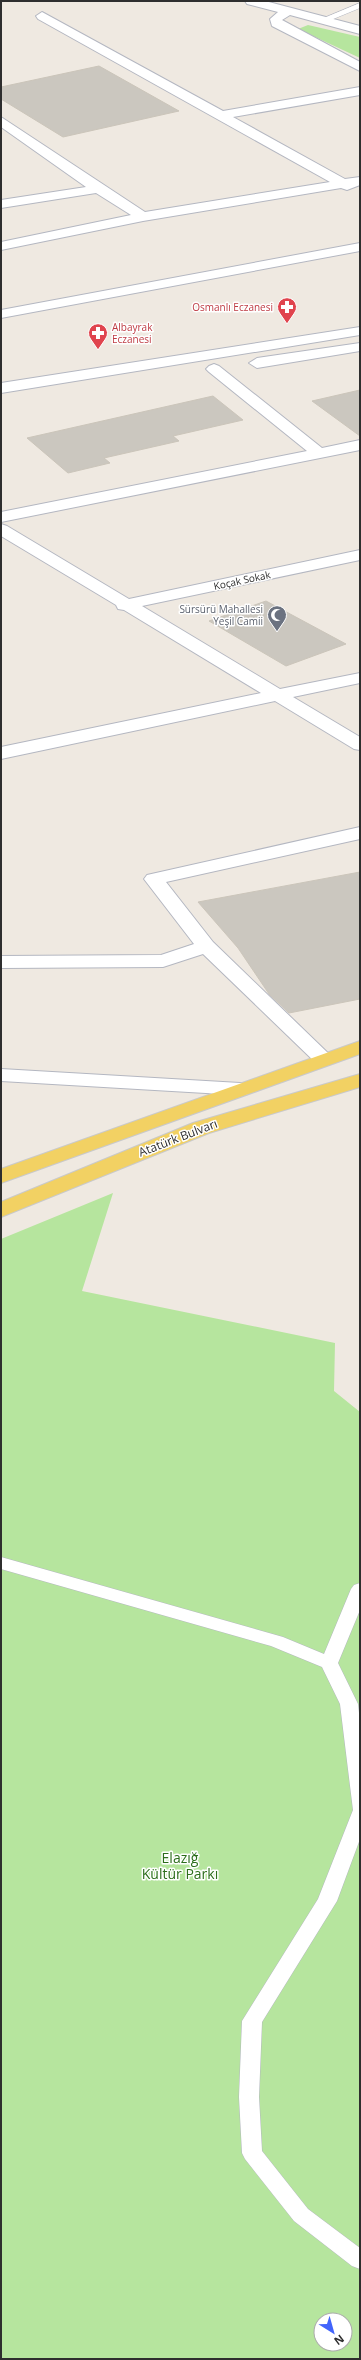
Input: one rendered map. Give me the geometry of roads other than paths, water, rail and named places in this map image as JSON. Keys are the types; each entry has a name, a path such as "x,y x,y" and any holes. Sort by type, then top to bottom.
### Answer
{"main road":[{"name":"Atatürk Bulvarı","path":"1,1176 323,1059 360,1047"},
{"name":"Atatürk Bulvarı","path":"1,1210 201,1128 360,1080"}],"street":[{"path":"251,1 360,30"},
{"path":"288,11 276,19 276,22 360,67"},
{"path":"42,16 219,116 360,193"},
{"path":"219,116 360,91"},
{"path":"1,121 98,189 143,217"},
{"path":"1,135 18,132"},
{"path":"1,246 143,217 360,181"},
{"path":"1,204 98,189"},
{"path":"1,314 360,247"},
{"path":"1,388 360,331"},
{"path":"1,401 360,347"},
{"path":"214,369 319,453"},
{"path":"1,516 360,445"},
{"path":"1,529 124,605 360,745"},
{"name":"Koçak Sokak","path":"124,605 360,555"},
{"path":"1,753 360,678"},
{"path":"323,1059 206,946 154,880 360,833"},
{"path":"1,962 163,961 206,946"},
{"path":"1,1075 240,1089"}],"lane":[{"path":"323,20 360,5"},
{"path":"1,1564 277,1641 329,1663 349,1704 360,1807"},
{"path":"329,1663 360,1589"},
{"path":"360,1814 327,1901 252,2021 249,2097 252,2153 301,2215 360,2260"}],"place":[{"name":"Osmanlı Eczanesi","path":"287,324"},
{"name":"Albayrak Eczanesi","path":"98,350"},
{"name":"Sürsürü Mahallesi Yeşil Camii","path":"277,632"}],"park label":[{"name":"Elazığ Kültür Parkı","path":"180,1866"}]}
